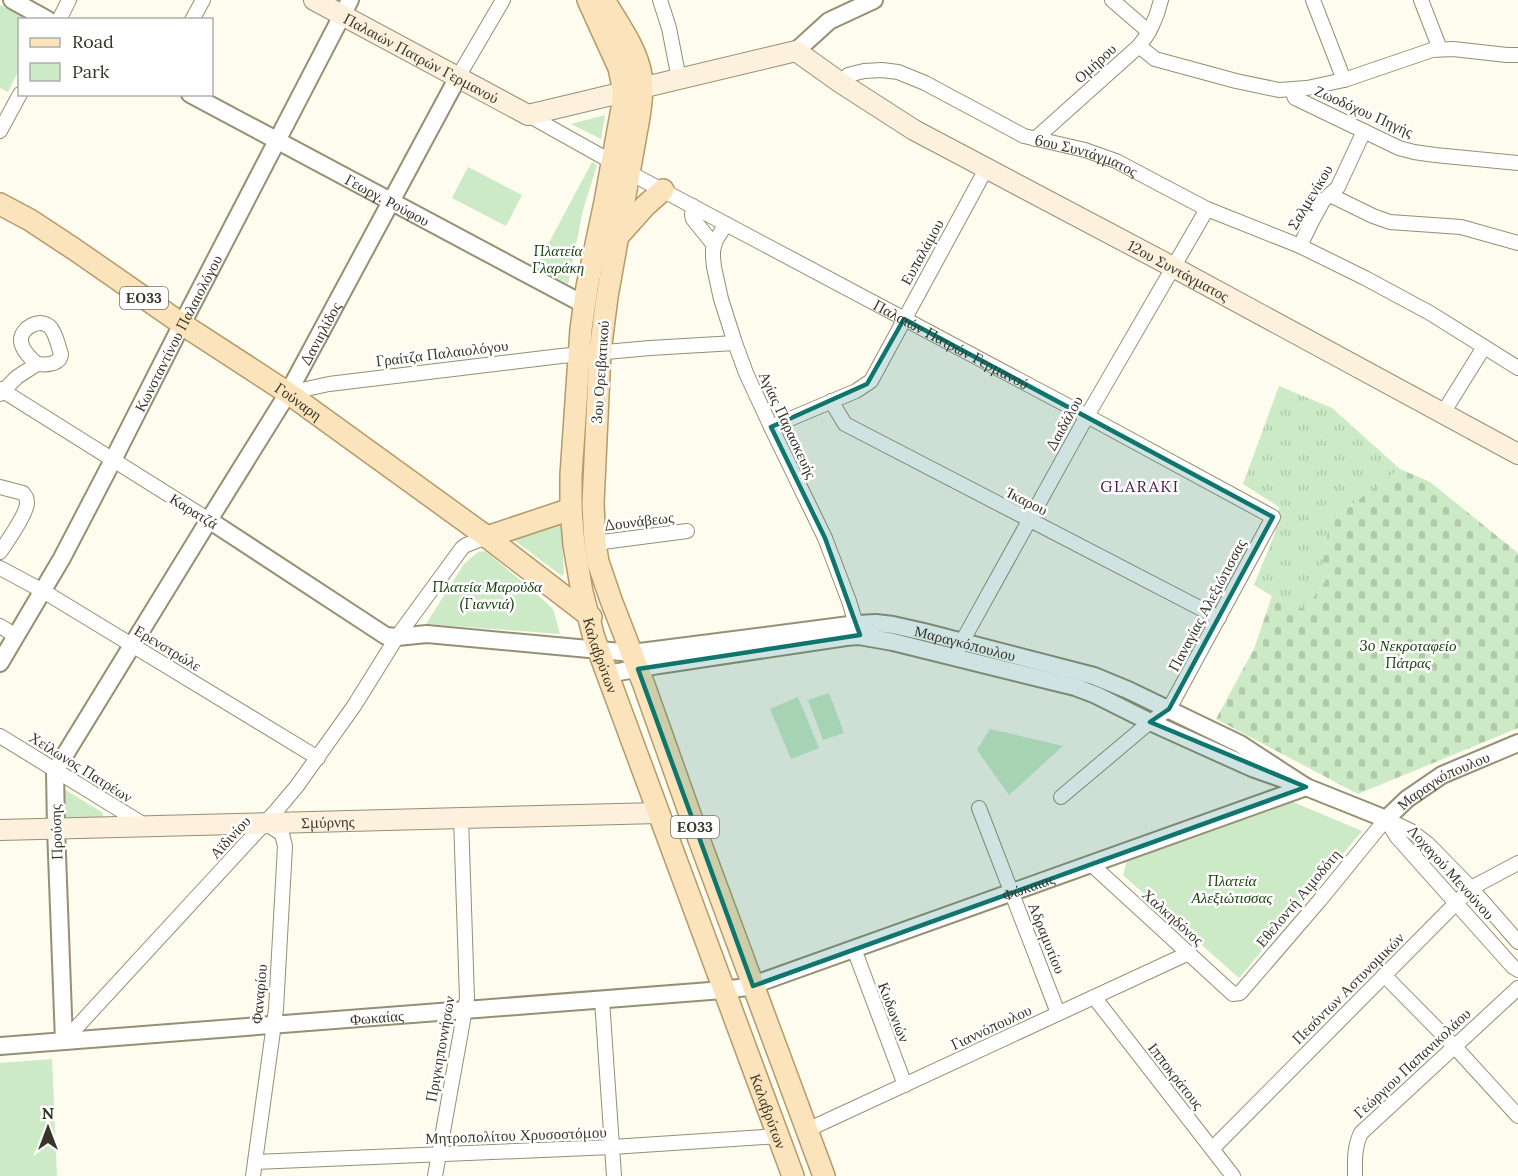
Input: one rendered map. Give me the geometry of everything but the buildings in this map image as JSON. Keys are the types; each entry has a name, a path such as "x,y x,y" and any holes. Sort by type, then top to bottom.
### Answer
{"main road":[{"name":"Παλαιών Πατρών Γερμανού","path":"314,0 346,8 458,77 528,115"},
{"path":"588,0 619,68 622,80 633,90"},
{"path":"604,0 636,57 640,69 633,90"},
{"path":"528,115 796,51 841,83"},
{"name":"12ου Συντάγματος","path":"841,83 906,126 1173,267 1518,454"},
{"name":"3ου Ορειβατικού","path":"587,613 574,545 571,509 579,354 585,305 606,202 639,117 633,90"},
{"name":"3ου Ορειβατικού","path":"621,168 619,235 607,297 600,352 593,493 595,543 603,579 635,661"},
{"path":"619,235 663,190"},
{"name":"Γούναρη","path":"0,204 30,220 288,393 487,537 587,613"},
{"path":"487,537 571,509"},
{"name":"Καλαβρύτων","path":"587,613 598,650 793,1176"},
{"name":"Καλαβρύτων","path":"587,613 635,661 824,1176"},
{"name":"Σμύρνης","path":"0,830 658,813"}],"street":[{"path":"12,0 44,18"},
{"path":"60,18 69,0"},
{"path":"193,18 203,0"},
{"path":"458,77 503,0"},
{"path":"660,0 669,28 679,79"},
{"path":"796,51 829,21 874,0"},
{"path":"1112,0 1149,32"},
{"name":"Ομήρου","path":"1035,139 1139,46 1149,32 1161,0"},
{"path":"1313,0 1344,80"},
{"path":"1421,0 1440,50"},
{"name":"Κωνσταντίνου Παλαιολόγου","path":"0,663 43,591 113,460 346,8"},
{"name":"Ζωοδόχου Πηγής","path":"1139,46 1155,59 1168,63 1266,88 1292,90 1295,98 1408,151 1518,163"},
{"path":"1292,90 1344,80 1425,52 1440,50 1518,55"},
{"name":"6ου Συντάγματος","path":"841,83 848,75 864,71 898,72 925,83 1018,133 1085,150 1116,161 1207,209 1300,246 1365,278 1430,313 1518,368"},
{"name":"Δανιηλίδος","path":"133,646 208,520 288,393 458,77"},
{"path":"0,131 19,96"},
{"name":"Γεωργ. Ρούφου","path":"194,96 585,305"},
{"name":"Παλαιών Πατρών Γερμανού","path":"528,115 621,168 1273,517"},
{"name":"Σαλμενίκου","path":"1300,246 1323,201 1338,187 1364,131"},
{"name":"Ευπαλάμου","path":"771,427 856,391 871,381 986,169"},
{"path":"1330,195 1390,222 1461,227 1518,243"},
{"path":"693,206 693,219 714,245 726,224"},
{"name":"Δαιδάλου","path":"958,649 1087,416 1207,209"},
{"name":"Αγίας Παρασκευής","path":"714,245 713,257 721,298 746,373 825,538 858,630"},
{"name":"Γραίτζα Παλαιολόγου","path":"288,393 329,384 579,354 735,343"},
{"path":"1443,413 1484,347"},
{"path":"1,391 37,364"},
{"name":"Καρατζά","path":"1,391 392,637"},
{"name":"Ίκαρου","path":"831,401 845,424 1219,618"},
{"path":"0,487 23,494 27,499 27,506 0,552"},
{"name":"Παναγίας Αλεξιώτισσας","path":"1169,709 1273,517"},
{"name":"Δουνάβεως","path":"595,543 687,531"},
{"name":"Αϊδινίου","path":"64,1041 266,823 297,786 354,706 392,637 462,548 487,537"},
{"name":"Ερενστρώλε","path":"0,568 43,591 318,758"},
{"name":"Μαραγκόπουλου","path":"607,674 635,661 858,630 876,623 892,625 1075,687 1252,768 1386,819 1407,799 1442,775 1518,743"},
{"path":"0,626 16,636"},
{"name":"Μαραγκόπουλου","path":"392,637 427,634 598,650 635,661"},
{"path":"55,771 133,646"},
{"name":"Μαραγκόπουλου","path":"958,649 1094,676 1240,744 1305,787"},
{"path":"1061,797 1150,722 1169,709"},
{"name":"Χείλωνος Πατρέων","path":"0,736 146,826"},
{"name":"Προύσης","path":"55,771 64,1041"},
{"name":"Φώκαιας","path":"753,986 1305,787"},
{"name":"Αδραμυτίου","path":"979,808 1058,1013"},
{"name":"Πριγκηποννήσων","path":"435,1176 465,1010 461,818"},
{"path":"1386,819 1411,831 1428,844 1471,888 1518,942"},
{"name":"Λοχαγού Μενούνου","path":"1386,819 1397,837 1518,970"},
{"name":"Εθελοντή Αιμοδότη","path":"1233,994 1239,993 1247,985 1386,819"},
{"name":"Φαναρίου","path":"253,1176 276,1010 285,846 284,837 280,831 266,823"},
{"name":"Πεσόντων Αστυνομικών","path":"1212,1149 1471,888 1518,863"},
{"name":"Χαλκηδόνος","path":"1091,864 1233,994"},
{"name":"Κυδωνιών","path":"854,950 904,1085"},
{"name":"Γιαννόπουλου","path":"807,1130 1189,953"},
{"path":"1384,975 1455,1047 1518,1116"},
{"name":"Φωκαίας","path":"0,1046 602,1000 753,986"},
{"name":"Γεώργιου Παπανικολάου","path":"1355,1176 1355,1150 1361,1133 1518,988"},
{"name":"Ιπποκράτους","path":"1094,997 1233,1176"},
{"path":"602,1000 614,1176"},
{"name":"Μητροπολίτου Χρυσοστόμου","path":"255,1162 612,1147 779,1136"}],"highlighted area":[{"path":"904,319 1273,517 1169,709 1150,722 1306,787 753,986 638,669 860,635 825,538 771,427 867,384"}],"green space":[{"path":"0,5 25,18 18,18 18,72 8,92 0,88"},
{"path":"605,115 601,139 571,124"},
{"name":"Πλατεία Γλαράκη","path":"592,162 597,165 583,210 568,284 536,267"},
{"path":"468,167 522,195 506,226 452,198"},
{"path":"1279,386 1332,408 1400,469 1330,521 1331,573 1305,609 1272,596 1254,585 1275,533 1279,507 1243,484"},
{"name":"3o Νεκροταφείο Πάτρας","path":"1400,469 1430,482 1518,553 1518,728 1358,794 1216,719 1254,649 1272,596 1305,609 1331,573 1322,566 1330,521"},
{"path":"561,521 564,574 562,576 514,540 516,537"},
{"name":"Πλατεία Μαρούδα (Γιαννιά)","path":"484,551 552,608 560,634 426,624 464,564 478,552"},
{"path":"829,693 844,733 823,740 808,700"},
{"path":"798,697 819,748 791,759 770,709"},
{"path":"990,729 1063,746 1009,795 977,750"},
{"path":"64,789 103,813 103,817 65,819"},
{"name":"Πλατεία Αλεξιώτισσας","path":"1293,802 1362,831 1239,978 1123,875 1127,861"},
{"path":"52,1059 57,1176 0,1176 0,1063"}],"district":[{"name":"GLARAKI","path":"1140,486"}]}
